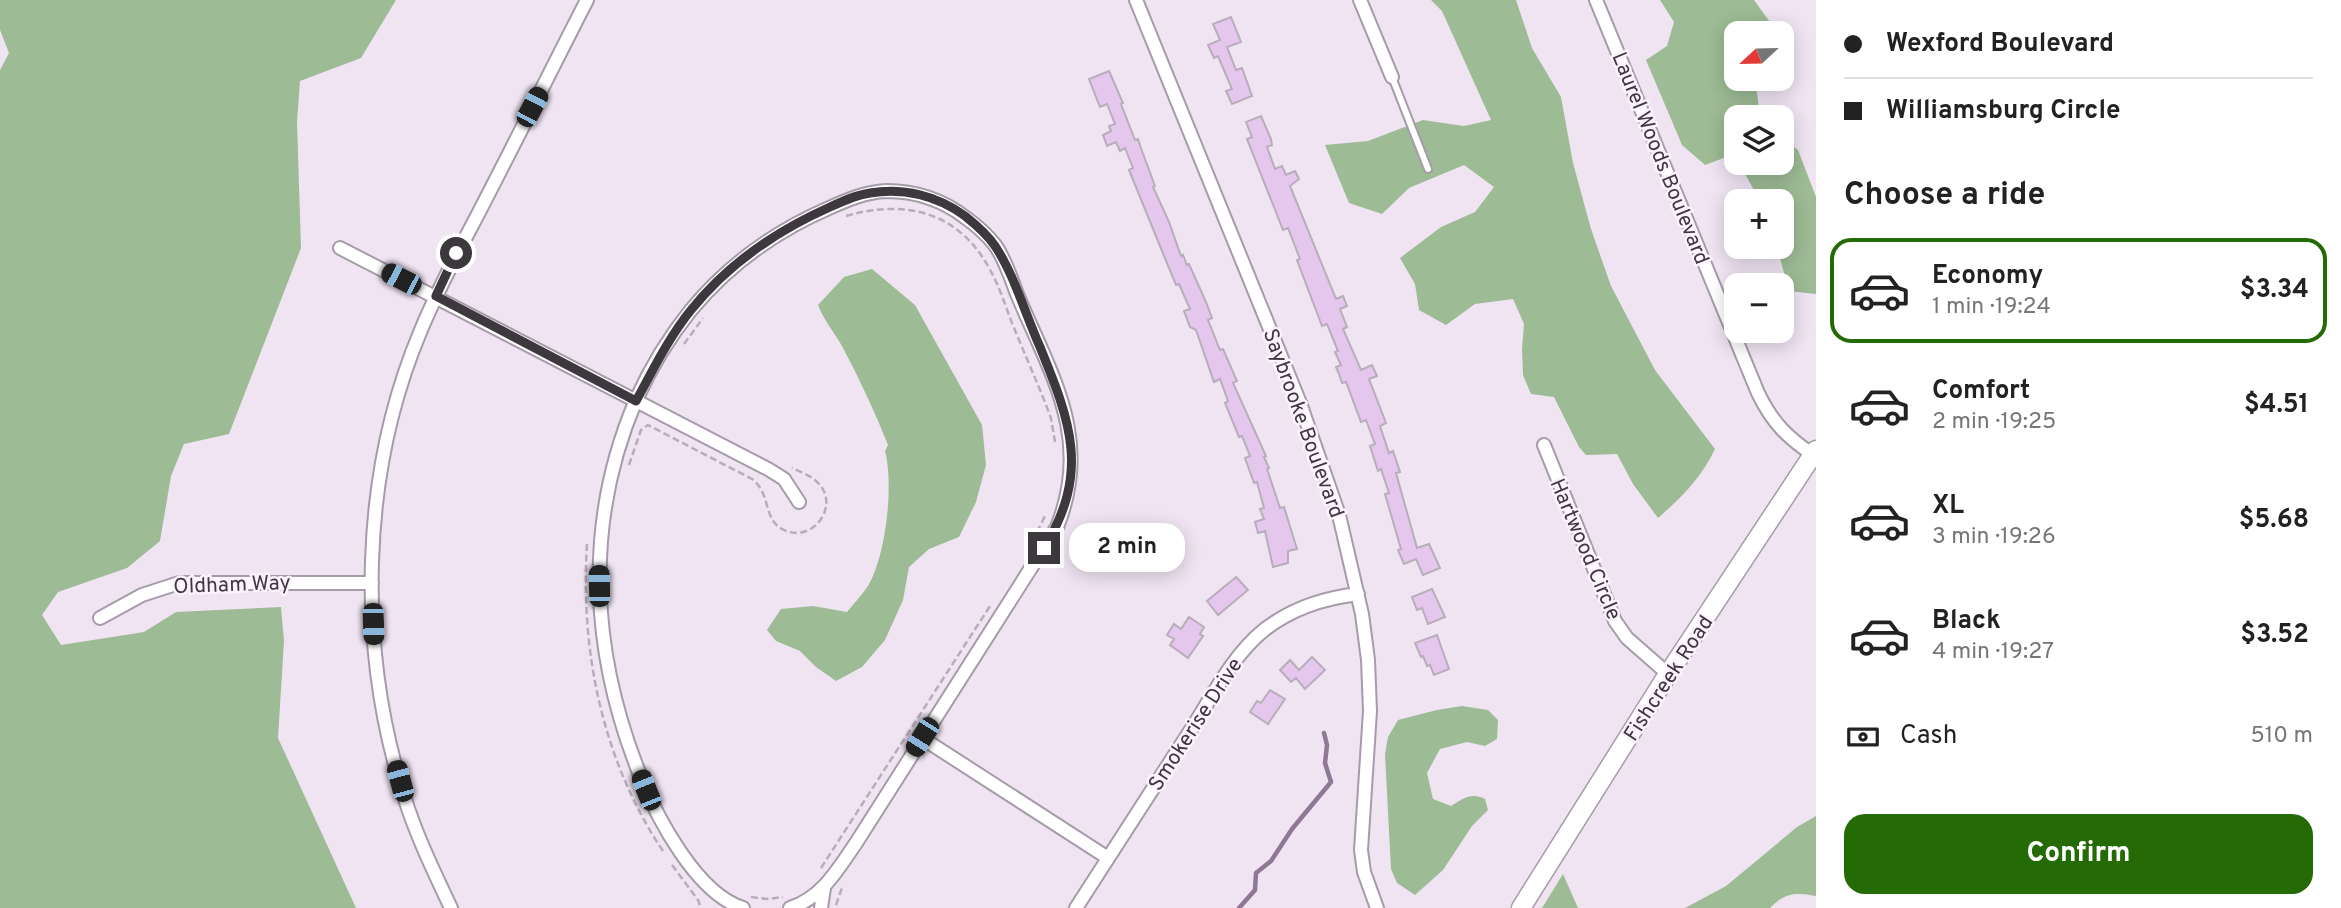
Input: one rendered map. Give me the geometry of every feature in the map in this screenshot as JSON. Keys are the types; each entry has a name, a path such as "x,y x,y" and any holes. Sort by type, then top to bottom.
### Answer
{"main road":[{"name":"Fishcreek Road","path":"1521,908 1668,674 1815,454"}],"street":[{"path":"451,908 414,823 396,767 377,673 372,583 376,518 385,450 404,377 420,331 587,0"},
{"name":"Saybrooke Boulevard","path":"1136,0 1316,444 1339,516 1364,623 1370,711 1361,850 1364,872 1377,908"},
{"path":"1360,0 1392,77"},
{"name":"Laurel Woods Boulevard","path":"1597,0 1758,393 1769,415 1782,432 1815,454"},
{"path":"745,902 727,901 707,885 676,843 646,790 621,726 604,652 600,607 602,527 613,475 636,401 672,336 691,310 728,271 749,253 797,222 849,199 885,191 929,197 955,209 972,222 995,246 1009,272 1066,415 1072,448 1070,485 1057,527 856,843 824,888 810,899 790,908"},
{"path":"340,248 768,469 784,479 799,502"},
{"name":"Hartwood Circle","path":"1544,445 1615,621 1627,638 1668,674"},
{"name":"Oldham Way","path":"100,618 142,595 179,583 372,583"},
{"name":"Smokerise Drive","path":"1076,908 1209,700 1250,643 1265,629 1292,612 1319,601 1358,594"},
{"path":"922,737 1108,858"},
{"path":"707,885 715,908"},
{"path":"821,908 824,888"}],"lane":[{"path":"1392,77 1428,169"}],"path":[{"path":"843,217 869,209 909,209 939,219 967,238 981,254 996,281 1051,418 1056,444"},
{"path":"683,345 708,311"},
{"path":"627,472 641,430 648,425 752,479 764,491 770,515 778,527 795,534 804,533 821,522 825,515 826,497 816,480 783,464"},
{"path":"1034,537 1049,504"},
{"path":"819,871 994,599"},
{"path":"835,908 846,881"},
{"path":"745,902 791,894"}],"green space":[{"path":"0,0 396,0 361,58 300,81 297,122 301,248 229,434 184,444 171,476 160,541 127,568 58,592 42,615 61,645 144,632 176,612 281,607 284,641 278,738 356,908 0,908 0,70 9,53 0,30"},
{"path":"1431,0 1516,0 1532,48 1561,97 1573,163 1591,229 1611,286 1655,370 1715,449 1690,486 1658,518 1633,484 1617,454 1586,455 1579,447 1554,397 1531,394 1523,375 1524,324 1513,299 1475,304 1446,325 1419,310 1415,284 1400,258 1441,227 1475,212 1494,187 1464,165 1409,188 1382,214 1349,203 1325,145 1368,141 1423,120 1464,126 1491,120 1442,11"},
{"path":"1660,0 1754,0 1769,21 1724,21 1724,91 1757,91 1758,105 1724,105 1724,158 1705,165 1682,145 1646,60 1667,46 1674,22"},
{"path":"1794,147 1798,150 1816,197 1816,294 1794,292 1794,273 1784,273 1780,259 1794,259 1794,189 1753,189 1746,175 1794,175"},
{"path":"872,269 915,305 982,425 986,465 976,502 959,537 929,549 909,567 903,600 885,640 862,667 836,681 800,651 776,641 767,630 781,609 813,606 847,612 868,586 880,557 887,520 889,482 885,451 888,445 855,372 818,305 844,277"},
{"path":"1462,706 1488,710 1498,720 1497,739 1485,746 1467,742 1440,749 1427,773 1433,799 1451,806 1467,797 1480,797 1485,799 1488,810 1472,826 1443,870 1415,895 1397,883 1391,869 1385,754 1388,737 1398,720"},
{"path":"1816,816 1816,896 1791,895 1780,899 1770,908 1685,908 1726,886 1797,827"},
{"path":"1563,874 1578,908 1542,908"}],"building":[{"path":"1231,17 1241,42 1227,47 1236,70 1242,68 1252,96 1232,104 1226,91 1232,89 1218,56 1214,58 1208,45 1220,40 1213,24"},
{"path":"1109,71 1135,140 1138,139 1155,186 1153,187 1181,256 1183,255 1187,265 1189,264 1206,302 1212,318 1208,320 1237,381 1233,383 1266,456 1267,469 1280,508 1284,507 1297,549 1288,551 1288,563 1273,567 1265,531 1258,533 1255,522 1264,519 1260,509 1264,508 1257,482 1254,483 1245,458 1250,456 1225,403 1228,401 1220,379 1214,382 1196,330 1190,327 1184,311 1190,309 1179,284 1176,285 1129,170 1133,168 1125,148 1120,151 1116,142 1107,146 1103,135 1111,131 1109,126 1115,124 1107,104 1100,107 1089,79"},
{"path":"1261,116 1271,139 1272,145 1267,147 1275,169 1282,166 1286,175 1295,171 1299,179 1290,186 1336,299 1343,296 1347,306 1340,309 1347,327 1343,329 1361,370 1372,365 1377,376 1369,379 1386,423 1380,426 1389,453 1393,451 1400,472 1396,473 1417,548 1429,544 1440,568 1423,575 1416,559 1404,564 1398,550 1401,549 1385,494 1389,493 1370,446 1375,444 1366,420 1361,422 1346,382 1342,383 1336,367 1341,365 1335,352 1338,351 1327,324 1322,326 1288,228 1283,230 1247,139 1252,137 1246,122"},
{"path":"1236,577 1248,590 1218,615 1207,601"},
{"path":"1432,589 1445,617 1428,624 1422,608 1417,610 1412,597"},
{"path":"1189,617 1204,627 1200,634 1203,636 1188,658 1170,645 1174,639 1167,635 1174,624 1181,629"},
{"path":"1437,635 1449,669 1434,675 1415,643"},
{"path":"1312,657 1325,670 1305,689 1296,678 1291,682 1280,670 1290,660 1299,670"},
{"path":"1270,690 1285,699 1268,724 1250,712 1257,701 1261,703"}],"waterway":[{"path":"1239,908 1255,890 1256,873 1271,861 1292,829 1331,782 1325,763 1327,745 1324,733"}],"route":[{"path":"456,253 436,296 636,401 672,336 691,310 749,253 797,222 859,195 885,191 929,197 955,209 980,229 995,246 1009,272 1050,372 1070,430 1070,485 1057,527 1044,548"}]}
